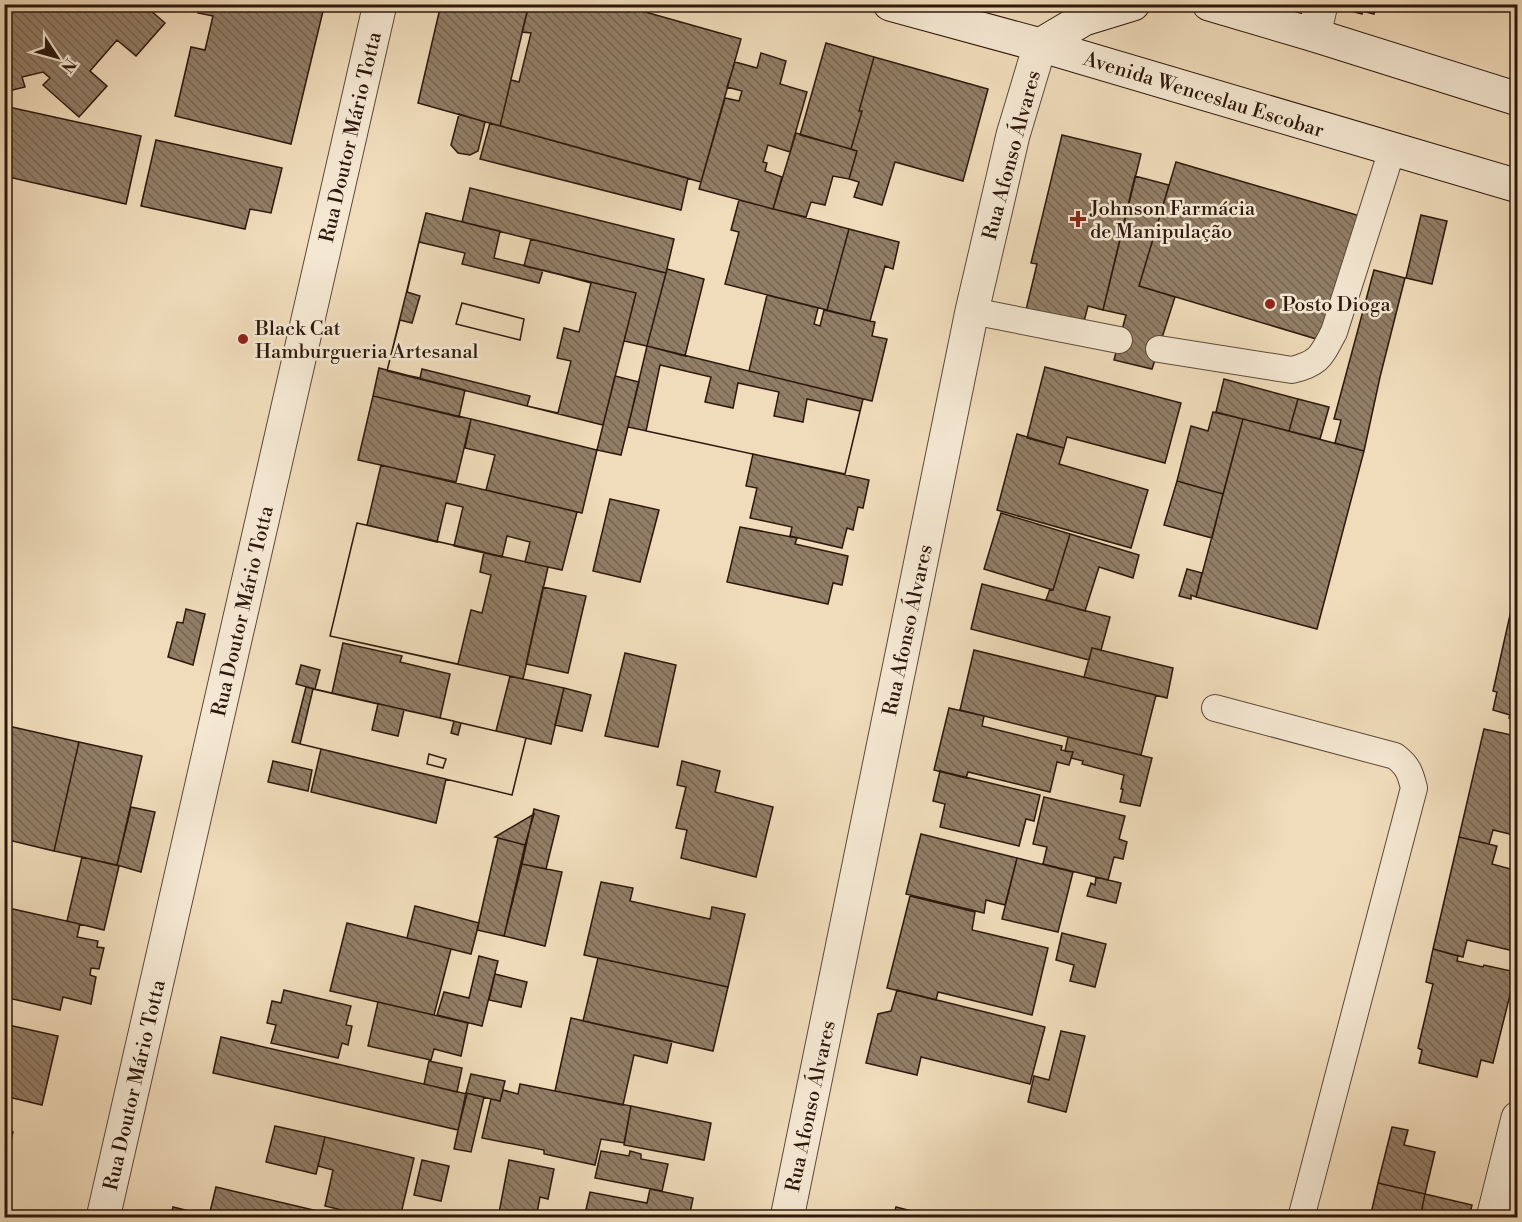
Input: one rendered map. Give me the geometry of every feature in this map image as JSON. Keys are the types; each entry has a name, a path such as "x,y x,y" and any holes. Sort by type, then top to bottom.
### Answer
{"street":[{"name":"Rua Doutor Mário Totta","path":"103,1218 380,4"},
{"name":"Avenida Wenceslau Escobar","path":"890,4 1040,45 1518,186"},
{"path":"1040,45 1084,19 1133,4"},
{"path":"1209,4 1317,20 1518,99"},
{"name":"Rua Afonso Álvares","path":"787,1218 972,311 1013,135 1040,45"},
{"path":"1493,1218 1518,1118"}],"lane":[{"path":"1159,349 1293,370 1310,365 1323,353 1334,332 1392,150"},
{"path":"972,311 1119,340"},
{"path":"1215,708 1395,756 1405,764 1410,772 1414,788 1301,1218"}],"building":[{"path":"4,4 126,4 131,10 136,4 143,4 165,23 136,56 117,40 90,71 107,86 79,117 43,85 50,78 43,72 22,77 25,87 4,92"},
{"path":"200,4 316,4 324,7 291,144 175,116 191,47 205,50 213,16 198,13"},
{"path":"441,4 529,4 500,126 418,103"},
{"path":"529,4 611,4 610,7 629,12 631,8 741,39 701,182 500,126 511,80 519,82 531,33 522,32"},
{"path":"1325,4 1376,4 1374,14 1362,11 1362,14"},
{"path":"826,43 874,57 851,149 800,135"},
{"path":"761,53 786,61 780,84 807,92 790,152 768,145 763,162 767,163 765,171 782,177 773,209 699,189 725,98 739,101 742,91 727,87 735,62 757,68"},
{"path":"874,57 988,89 963,181 895,162 882,205 854,197 859,182 849,179 857,151 851,149"},
{"path":"4,106 141,136 126,204 4,176"},
{"path":"459,114 485,122 478,151 470,155 458,153 451,145"},
{"path":"490,123 688,178 681,210 480,159"},
{"path":"796,133 857,151 849,179 833,176 825,205 811,202 806,217 773,209"},
{"path":"1062,135 1141,154 1103,310 1088,306 1082,329 1025,314 1037,264 1031,263"},
{"path":"156,140 282,168 271,213 250,209 245,229 141,206"},
{"path":"1176,162 1360,216 1323,341 1139,286"},
{"path":"1135,176 1169,185 1139,286 1175,297 1152,369 1114,360 1126,315 1103,310"},
{"path":"470,188 674,239 666,273 462,222"},
{"path":"739,200 849,229 827,310 725,284 739,232 731,230"},
{"path":"426,213 500,231 494,258 636,293 603,425 387,371","holes":["462,303 524,319 520,340 456,324"]},
{"path":"1421,215 1447,221 1432,284 1406,278"},
{"path":"849,229 899,242 893,269 885,266 870,321 827,310"},
{"path":"531,239 666,273 647,346 624,341 636,293 524,266"},
{"path":"419,242 465,253 462,264 539,283 543,270 591,283 579,332 564,328 557,358 571,361 558,413 527,406 530,396 422,369 420,378 387,371 400,320 412,323 420,296 407,292","holes":["462,303 524,319 520,340 456,324"]},
{"path":"667,269 704,279 685,356 647,346"},
{"path":"1374,270 1405,278 1364,451 1335,443 1341,420 1334,419"},
{"path":"767,295 818,308 814,324 820,326 824,310 875,322 872,336 887,339 872,401 749,371"},
{"path":"647,346 863,399 845,474 628,427"},
{"path":"660,365 711,377 705,402 733,408 738,383 779,392 774,416 803,422 807,399 860,411 845,474 646,431"},
{"path":"1045,367 1181,403 1165,463 1067,437 1064,448 1027,438"},
{"path":"379,368 465,390 459,417 373,396"},
{"path":"615,376 639,382 621,455 597,450"},
{"path":"1224,379 1298,399 1289,431 1216,412"},
{"path":"373,396 471,419 456,482 358,460"},
{"path":"1298,399 1329,407 1320,439 1289,431"},
{"path":"1213,412 1243,419 1223,494 1177,481 1191,426 1208,431"},
{"path":"471,419 597,450 582,513 486,490 495,455 465,448"},
{"path":"1243,419 1364,451 1317,629 1196,597"},
{"path":"1017,434 1064,448 1059,464 1148,490 1131,548 997,510"},
{"path":"753,454 869,480 863,508 858,507 853,530 847,528 842,548 790,536 792,527 750,518 757,488 746,486"},
{"path":"381,465 577,512 562,570 525,562 530,542 507,536 502,557 454,546 463,507 446,503 437,542 367,525"},
{"path":"1177,481 1223,494 1212,538 1164,525"},
{"path":"610,499 659,510 640,582 593,571"},
{"path":"1001,513 1070,534 1053,590 984,569"},
{"path":"357,523 484,552 480,572 491,575 482,613 471,610 458,664 330,636"},
{"path":"357,523 548,567 523,679 330,636"},
{"path":"740,527 797,538 795,544 848,556 842,585 833,583 828,604 727,582"},
{"path":"1070,534 1139,555 1133,578 1099,567 1085,611 1046,600 1050,589 1053,590"},
{"path":"1187,569 1202,573 1196,597 1191,595 1191,599 1179,596"},
{"path":"982,584 1110,617 1101,650 1092,648 1089,660 971,629"},
{"path":"543,587 586,596 568,673 526,664"},
{"path":"1514,596 1518,596 1518,617 1510,615"},
{"path":"186,609 205,614 193,665 168,657 177,622 183,623"},
{"path":"1510,615 1518,617 1518,720 1493,710 1497,692 1493,691"},
{"path":"343,643 402,656 400,662 450,674 440,718 332,693"},
{"path":"1092,648 1173,668 1167,698 1084,677"},
{"path":"974,650 1156,695 1141,755 960,710"},
{"path":"625,653 676,665 658,747 605,736"},
{"path":"301,665 320,670 315,689 296,684"},
{"path":"510,676 564,688 551,744 496,731"},
{"path":"306,687 526,738 512,795 292,742","holes":["429,754 446,759 443,768 427,764"]},
{"path":"564,688 591,695 582,731 555,725"},
{"path":"313,689 378,704 372,730 398,736 404,710 454,721 451,733 458,735 461,723 526,738 512,795 300,744","holes":["429,754 446,759 443,768 427,764"]},
{"path":"949,708 984,716 982,726 1062,746 1061,750 1073,752 1069,765 1057,762 1050,792 968,772 966,778 934,770"},
{"path":"4,725 79,742 54,851 4,839"},
{"path":"1484,729 1516,736 1511,753 1518,754 1518,836 1493,830 1489,844 1459,837"},
{"path":"1068,737 1152,758 1140,806 1120,802 1124,775 1082,764 1083,761 1071,758 1073,752 1065,751"},
{"path":"79,742 142,756 117,865 54,851"},
{"path":"321,749 446,779 436,823 311,792"},
{"path":"273,761 312,770 308,791 268,782"},
{"path":"682,761 720,771 715,792 773,807 756,877 681,858 687,830 676,828 686,787 677,785"},
{"path":"940,771 1040,795 1034,821 1026,819 1019,846 940,827 945,804 933,801"},
{"path":"1044,797 1125,816 1119,839 1127,842 1123,859 1114,857 1108,880 1043,864 1047,847 1033,844"},
{"path":"131,807 155,812 141,872 117,865"},
{"path":"534,809 559,816 546,869 522,864"},
{"path":"534,814 525,845 495,837"},
{"path":"921,834 1017,858 1005,905 986,900 984,913 906,894"},
{"path":"1459,837 1497,846 1492,864 1518,871 1518,952 1467,940 1463,957 1433,949"},
{"path":"498,838 525,845 504,936 477,930"},
{"path":"82,857 119,866 104,930 67,921"},
{"path":"1017,858 1073,872 1058,932 1002,919"},
{"path":"522,864 562,872 545,946 504,936"},
{"path":"1096,877 1121,883 1116,903 1087,896 1091,883 1095,885"},
{"path":"601,882 633,888 630,901 710,919 712,907 745,914 728,987 584,955"},
{"path":"910,896 975,912 972,930 1048,948 1032,1015 938,992 936,1000 887,988"},
{"path":"415,906 479,923 471,954 407,938"},
{"path":"4,907 80,924 77,937 98,941 97,947 104,948 99,969 91,968 90,975 96,977 91,1004 63,997 60,1010 4,997"},
{"path":"347,923 451,949 434,1015 330,991"},
{"path":"1062,933 1106,944 1095,987 1070,981 1074,965 1056,960"},
{"path":"1433,949 1458,956 1457,961 1511,971 1510,974 1515,975 1493,1063 1481,1060 1477,1077 1419,1063 1422,1050 1418,1048 1433,984 1426,982"},
{"path":"479,956 498,961 482,1026 437,1015 444,992 469,998"},
{"path":"598,958 728,987 713,1051 583,1021"},
{"path":"495,974 527,982 521,1007 489,1000"},
{"path":"284,990 351,1006 346,1025 352,1026 348,1045 342,1043 338,1058 271,1043 276,1025 267,1023 272,1001 281,1003"},
{"path":"897,990 1045,1027 1030,1084 921,1057 917,1075 866,1063 878,1014 891,1011"},
{"path":"378,1002 468,1023 461,1056 434,1049 431,1060 368,1046"},
{"path":"571,1018 672,1041 667,1063 634,1055 623,1105 555,1091"},
{"path":"4,1024 58,1036 42,1105 4,1096"},
{"path":"1061,1031 1085,1036 1066,1112 1028,1102 1034,1076 1049,1080"},
{"path":"221,1037 467,1094 458,1130 213,1073"},
{"path":"429,1061 462,1068 457,1092 424,1084"},
{"path":"471,1074 505,1081 500,1101 466,1093"},
{"path":"520,1084 631,1106 624,1143 601,1139 595,1165 544,1154 544,1150 482,1138 491,1099 500,1101 503,1090 518,1094"},
{"path":"466,1093 484,1097 471,1152 454,1149"},
{"path":"631,1106 711,1123 704,1160 624,1145"},
{"path":"275,1126 325,1137 316,1174 266,1162"},
{"path":"1392,1127 1408,1130 1404,1145 1435,1152 1425,1194 1378,1183"},
{"path":"4,1130 13,1132 4,1167"},
{"path":"325,1137 414,1158 400,1218 374,1218 325,1206 333,1170 318,1166"},
{"path":"601,1151 629,1156 630,1151 641,1154 641,1159 668,1164 662,1191 595,1178"},
{"path":"422,1160 449,1166 441,1201 414,1195"},
{"path":"509,1160 554,1169 548,1199 540,1197 536,1218 498,1218"},
{"path":"1378,1183 1425,1194 1420,1218 1370,1218"},
{"path":"216,1187 339,1216 338,1218 170,1218 173,1207 209,1216"},
{"path":"650,1189 693,1198 689,1218 584,1218 590,1192 647,1203"},
{"path":"1425,1194 1472,1205 1469,1218 1420,1218"},
{"path":"896,1207 939,1218 893,1218"}],"place":[{"name":"Johnson Farmácia de Manipulação","path":"1078,219"},
{"name":"Posto Dioga","path":"1270,304"},
{"name":"Black Cat Hamburgueria Artesanal","path":"243,339"}]}
